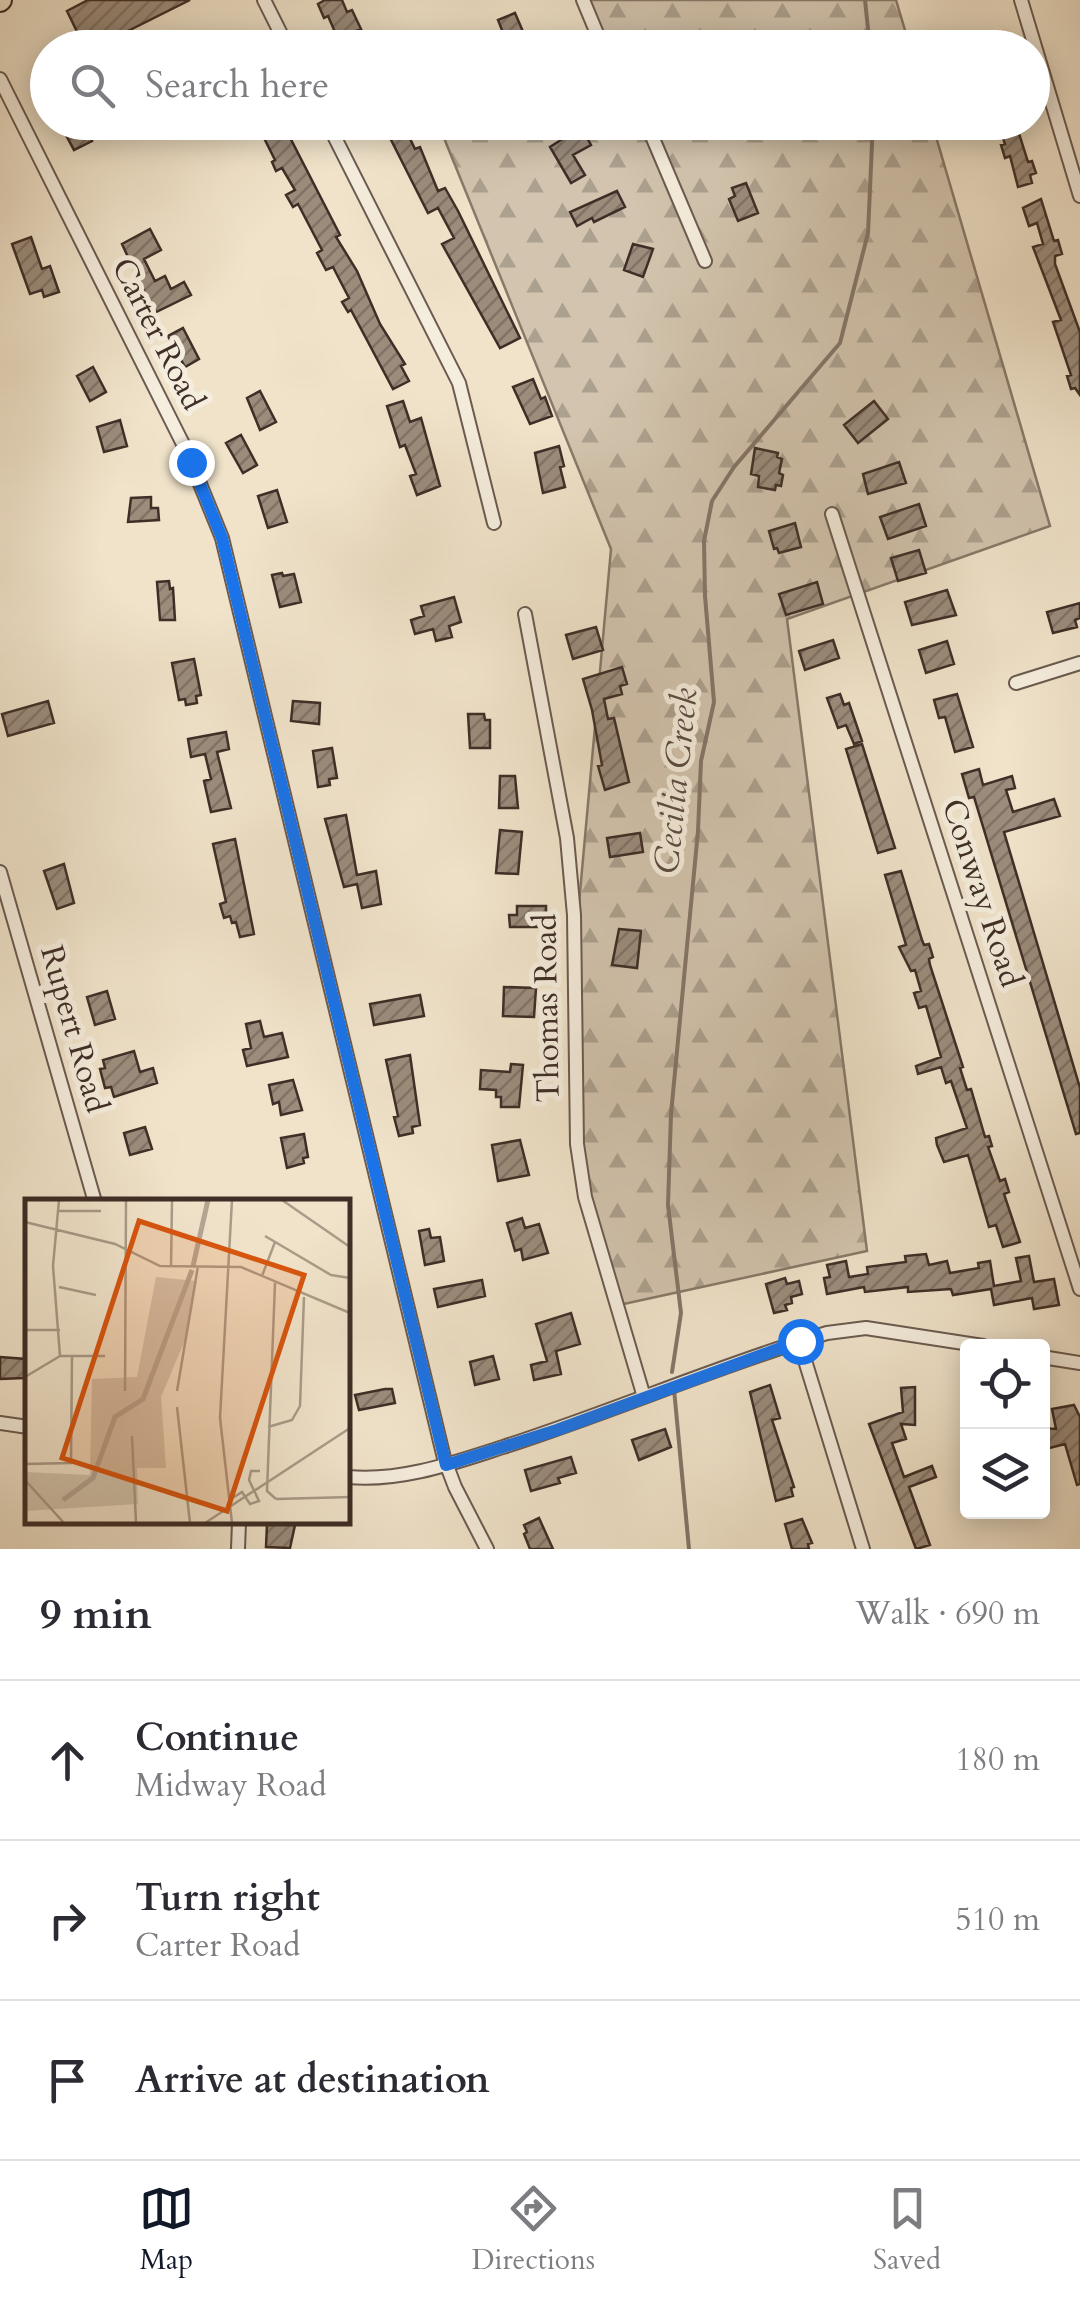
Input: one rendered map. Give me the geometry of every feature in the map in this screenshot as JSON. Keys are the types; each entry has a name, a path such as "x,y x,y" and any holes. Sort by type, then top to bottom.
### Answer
{"street":[{"path":"264,0 279,30"},
{"path":"582,0 595,30"},
{"path":"1021,0 1030,30"},
{"name":"Carter Road","path":"0,79 30,139"},
{"path":"1050,96 1080,196"},
{"name":"Carter Road","path":"31,140 187,452 222,538 446,1465 488,1549"},
{"path":"337,140 459,383 494,523"},
{"path":"654,140 705,261"},
{"name":"Conway Road","path":"832,514 1080,1288"},
{"name":"Thomas Road","path":"525,614 567,838 574,915 577,1144 584,1197 644,1397"},
{"path":"1016,683 1080,663"},
{"name":"Rupert Road","path":"0,872 94,1199"},
{"path":"350,1476 383,1476 446,1465 557,1430 827,1333 866,1328 960,1342"},
{"path":"800,1341 863,1549"},
{"path":"1050,1357 1080,1363"},
{"path":"0,1423 25,1427"},
{"path":"238,1549 239,1524"}],"green space":[{"path":"587,0 896,0 905,30 598,30"},
{"path":"445,140 937,140 1050,526 787,619 867,1251 619,1305 575,1153 572,981 611,549"}],"building":[{"path":"88,0 190,0 130,30 76,30 67,11"},
{"path":"342,0 361,29 334,30 318,4"},
{"path":"515,13 522,30 502,30 498,20"},
{"path":"69,140 92,141 74,150"},
{"path":"265,140 291,140 380,324 405,364 401,366 409,381 393,389 351,310 348,312 342,302 349,298 333,267 326,270 317,253 322,250 298,204 293,207 286,195 295,190 282,168 276,171 272,162 275,160"},
{"path":"391,140 411,140 415,149 420,147 438,191 445,188 458,211 520,338 500,348 442,244 454,238 438,208 428,213"},
{"path":"561,140 588,140 591,145 573,155 585,175 571,183 550,147"},
{"path":"1004,140 1021,140 1036,173 1030,175 1032,183 1018,187 1010,156 1005,158 1001,145 1005,144"},
{"path":"746,183 758,213 738,221 729,199 735,196 732,188"},
{"path":"617,191 625,207 577,226 570,212"},
{"path":"1041,199 1062,254 1055,256 1055,264 1080,332 1080,395 1075,388 1071,389 1067,376 1071,375 1053,322 1061,320 1033,247 1043,244 1037,223 1029,226 1023,208"},
{"path":"150,229 161,250 144,259 155,281 165,276 171,289 184,282 191,295 154,313 122,244"},
{"path":"31,237 42,269 50,266 59,292 44,297 42,290 30,294 12,244"},
{"path":"633,244 653,249 643,277 624,270"},
{"path":"183,328 199,359 185,367 168,336"},
{"path":"93,367 106,392 90,401 77,376"},
{"path":"533,379 552,416 530,424 513,387"},
{"path":"260,391 276,422 260,430 247,398"},
{"path":"403,401 410,422 421,418 440,486 417,495 410,476 416,474 405,445 400,447 387,406"},
{"path":"874,401 888,419 858,443 844,425"},
{"path":"120,420 127,446 104,452 97,427"},
{"path":"241,435 257,465 243,473 226,443"},
{"path":"559,446 565,487 543,493 535,453"},
{"path":"755,448 778,453 777,457 782,459 781,486 776,485 775,490 758,487 759,476 751,474"},
{"path":"899,462 906,483 868,494 863,474"},
{"path":"277,490 287,522 268,528 258,496"},
{"path":"151,497 151,508 158,508 159,520 128,522 131,498"},
{"path":"919,504 926,526 888,539 880,517"},
{"path":"795,523 801,547 779,553 769,531"},
{"path":"919,550 926,573 898,581 891,558"},
{"path":"294,574 301,602 280,607 272,575"},
{"path":"169,581 175,620 160,620 157,582"},
{"path":"817,582 823,604 786,615 779,594"},
{"path":"947,590 956,615 912,625 905,602"},
{"path":"454,597 461,622 449,626 452,637 436,641 433,629 415,634 411,620 424,616 421,606"},
{"path":"1080,603 1077,627 1053,633 1047,612"},
{"path":"596,627 603,650 573,659 566,635"},
{"path":"833,640 839,658 805,670 799,651"},
{"path":"947,641 954,664 926,673 919,650"},
{"path":"194,659 201,695 196,696 197,703 186,705 185,699 179,700 172,663"},
{"path":"622,667 627,684 620,686 622,694 604,699 608,719 614,718 629,782 605,790 583,679"},
{"path":"840,694 844,705 849,703 862,741 854,744 846,725 838,728 827,698"},
{"path":"957,694 973,747 955,752 945,717 939,718 934,700"},
{"path":"48,701 54,723 8,736 2,714"},
{"path":"293,701 320,703 319,724 291,721"},
{"path":"468,714 484,714 485,720 490,720 490,748 470,748"},
{"path":"226,732 229,749 217,752 231,808 211,812 204,781 211,779 205,754 191,757 188,739"},
{"path":"862,744 895,848 878,853 846,749"},
{"path":"332,748 337,778 329,779 330,785 318,787 313,751"},
{"path":"979,769 983,785 1012,776 1015,788 1006,790 1013,812 1054,799 1060,816 1004,832 1080,1088 1080,1133 1076,1134 974,797 969,798 962,774"},
{"path":"500,776 515,776 518,808 499,808"},
{"path":"346,815 357,875 376,871 381,904 362,908 357,884 344,887 325,819"},
{"path":"500,830 522,832 518,874 496,873"},
{"path":"640,833 643,852 610,857 607,838"},
{"path":"235,839 254,934 240,937 236,922 232,923 230,916 224,918 220,904 226,902 213,844"},
{"path":"64,864 74,903 57,909 44,871"},
{"path":"901,871 922,940 924,945 929,944 933,957 929,959 930,965 967,1090 971,1089 985,1137 989,1136 992,1146 988,1147 1000,1181 1005,1179 1009,1192 1004,1194 1020,1242 1003,1247 996,1225 989,1227 968,1155 944,1162 937,1145 936,1138 967,1128 951,1081 946,1083 941,1067 918,1074 916,1066 941,1057 926,1006 919,1008 914,993 921,991 915,970 911,971 899,947 906,945 885,875"},
{"path":"517,906 546,906 546,927 510,927 509,915 517,915"},
{"path":"619,929 641,931 637,968 612,965"},
{"path":"504,987 536,988 534,1017 503,1016"},
{"path":"107,991 115,1019 95,1025 87,997"},
{"path":"420,995 424,1016 374,1025 370,1004"},
{"path":"260,1021 264,1037 282,1033 288,1057 247,1066 243,1050 251,1048 246,1024"},
{"path":"134,1051 140,1072 153,1068 157,1083 114,1097 111,1087 105,1088 100,1069 105,1068 103,1060"},
{"path":"410,1055 420,1125 412,1127 413,1133 399,1136 386,1060"},
{"path":"511,1064 523,1065 519,1107 501,1107 496,1090 480,1089 481,1070 510,1072"},
{"path":"293,1080 302,1110 281,1115 279,1102 273,1104 269,1085"},
{"path":"145,1127 152,1149 130,1155 124,1133"},
{"path":"304,1134 308,1157 303,1158 304,1163 287,1168 281,1138"},
{"path":"520,1140 529,1175 498,1181 492,1145"},
{"path":"522,1218 525,1228 539,1224 548,1253 523,1260 521,1249 515,1251 507,1223"},
{"path":"429,1229 431,1238 440,1237 444,1261 425,1265 419,1231"},
{"path":"926,1254 929,1265 947,1261 950,1273 979,1268 978,1263 990,1261 994,1286 1021,1281 1016,1258 1029,1256 1034,1282 1054,1279 1059,1305 1034,1309 1032,1298 994,1305 991,1289 953,1295 951,1289 908,1292 908,1287 865,1292 864,1287 827,1294 827,1265 846,1261 849,1277 868,1274 867,1267 906,1262 905,1256"},
{"path":"785,1278 787,1284 799,1281 802,1294 791,1297 792,1303 785,1305 787,1310 774,1313 766,1284"},
{"path":"482,1280 485,1296 438,1307 434,1289"},
{"path":"571,1313 580,1344 556,1351 561,1374 534,1380 531,1365 547,1361 536,1324"},
{"path":"493,1356 499,1379 475,1385 470,1362"},
{"path":"0,1357 25,1359 24,1378 0,1379"},
{"path":"770,1385 780,1418 772,1420 794,1487 793,1496 776,1501 750,1392"},
{"path":"915,1387 915,1425 901,1424 906,1439 892,1443 904,1477 932,1466 936,1477 909,1487 930,1545 916,1549 869,1424 903,1412 901,1388"},
{"path":"392,1389 395,1403 359,1410 355,1395"},
{"path":"1074,1405 1080,1417 1080,1484 1077,1485 1065,1444 1050,1448 1050,1429 1056,1429 1052,1409"},
{"path":"665,1429 671,1447 639,1460 632,1440"},
{"path":"571,1457 576,1473 558,1478 560,1483 531,1491 525,1470"},
{"path":"539,1518 553,1549 530,1549 524,1525"},
{"path":"802,1519 812,1543 808,1544 809,1549 792,1549 785,1524"},
{"path":"267,1524 295,1525 290,1548 266,1547"}],"waterway":[{"name":"Cecilia Creek","path":"865,0 868,30"},
{"name":"Cecilia Creek","path":"672,1372 681,1313 668,1205 671,1114 701,761 714,702 704,541 712,501 734,467 840,343 868,233 872,140"},
{"name":"Cecilia Creek","path":"674,1389 689,1549"}],"route":[{"path":"191,462 222,538 446,1465 557,1430 800,1341"}]}
